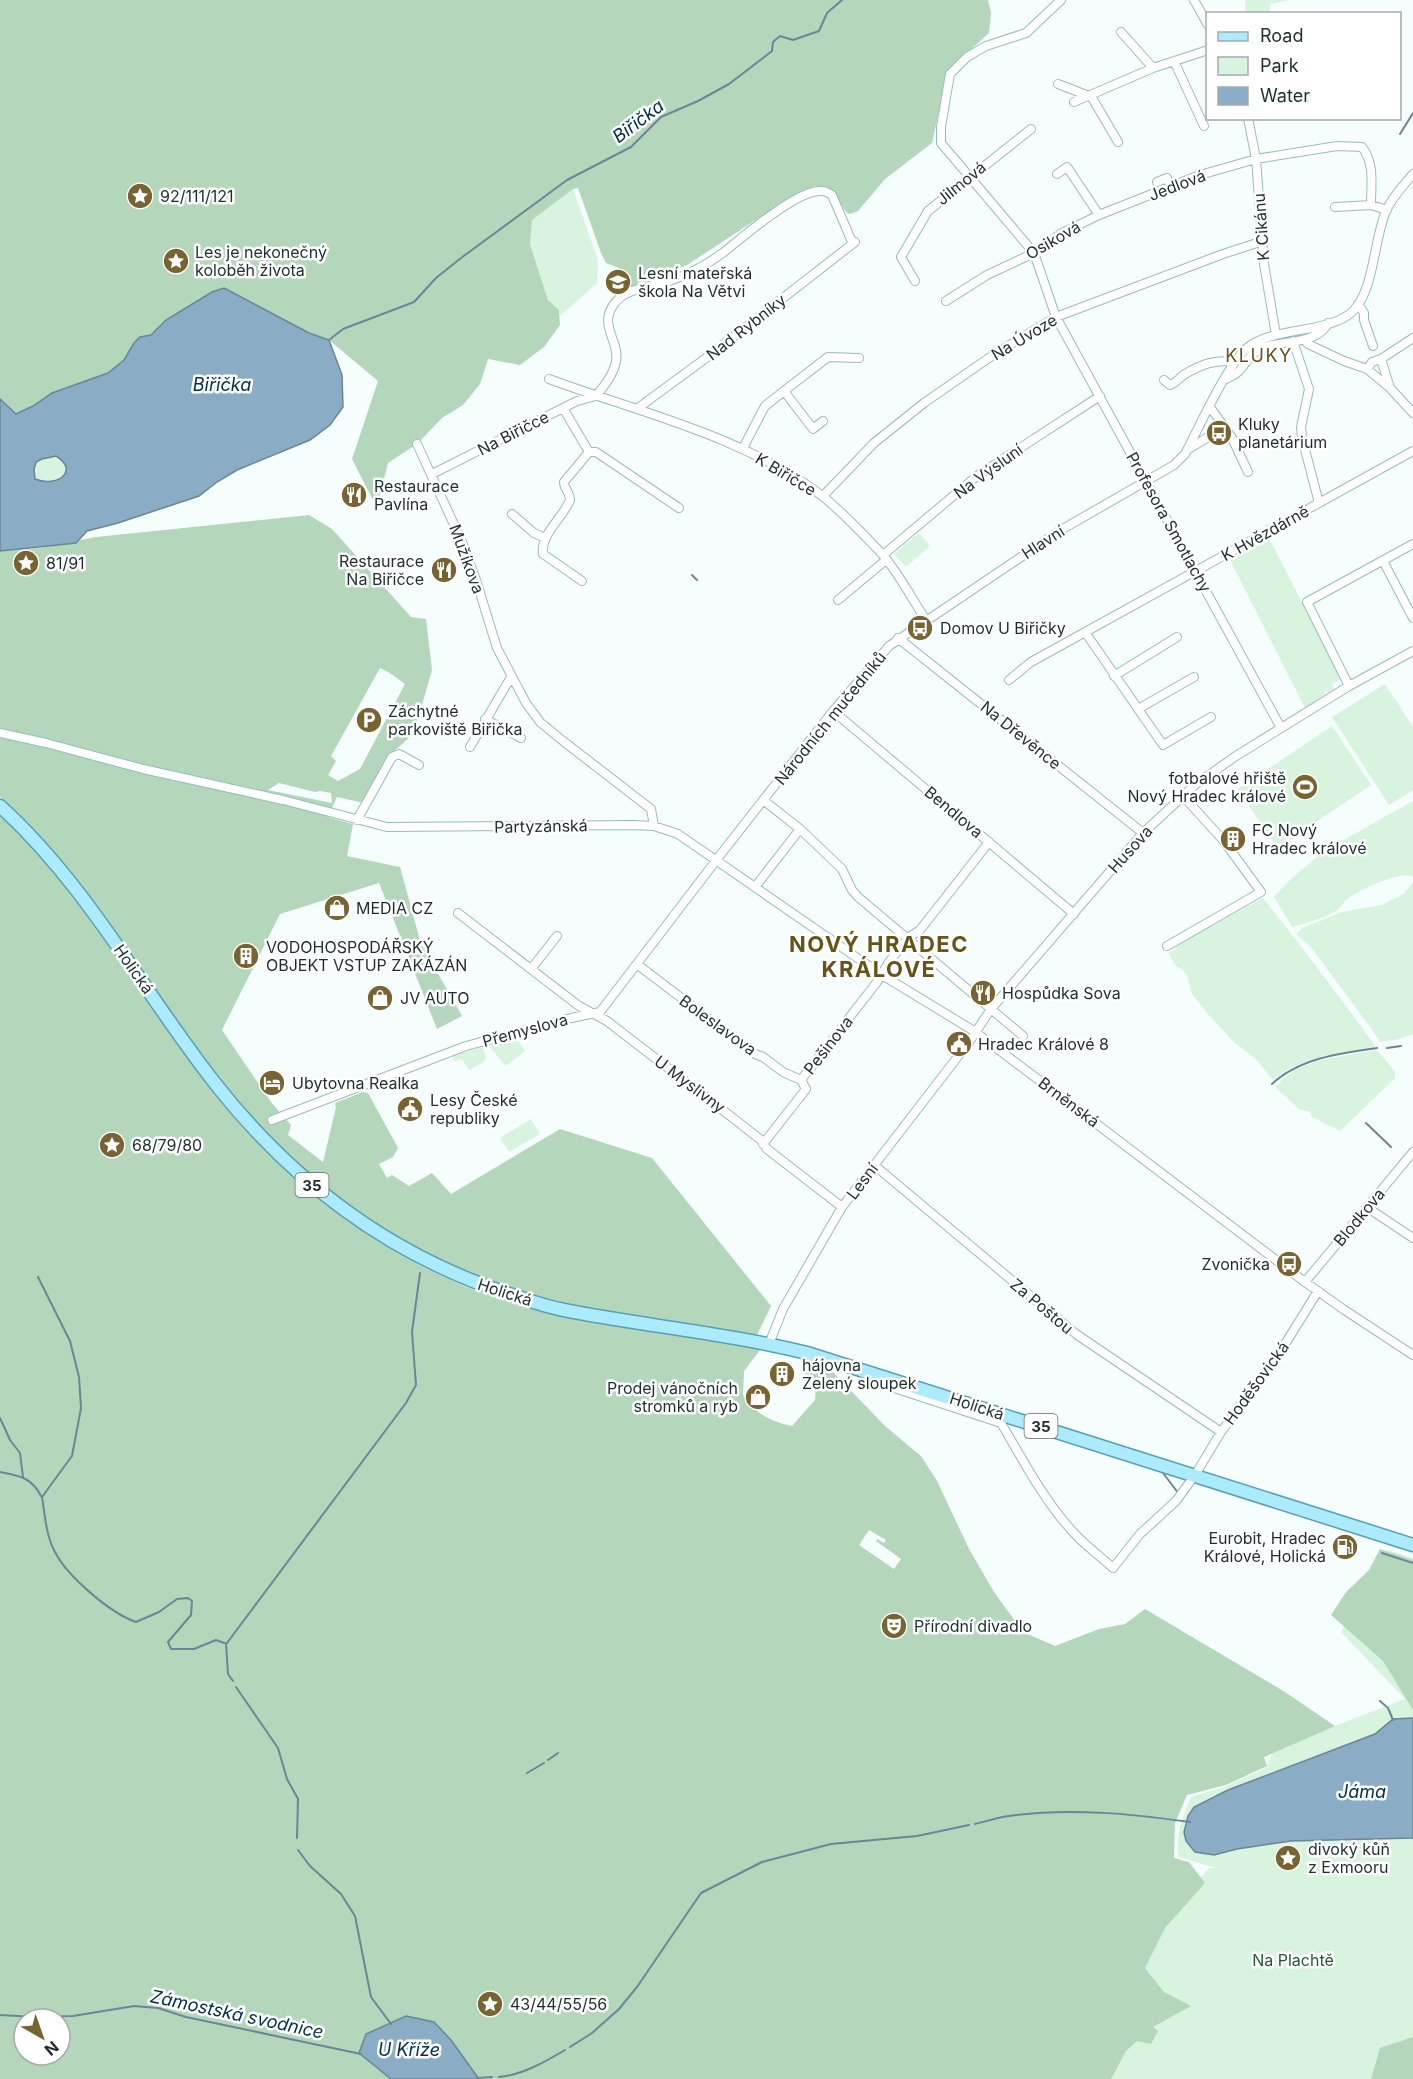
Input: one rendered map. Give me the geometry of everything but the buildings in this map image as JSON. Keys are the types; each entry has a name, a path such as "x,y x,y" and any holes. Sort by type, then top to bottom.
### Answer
{"main road":[{"name":"Holická","path":"0,806 23,827 67,876 211,1078 256,1133 308,1182 362,1223 447,1271 498,1291 562,1310 769,1344 887,1377 1413,1545"}],"street":[{"path":"1034,253 941,143 941,127 950,74 968,57 986,46 1026,33 1061,0"},
{"path":"1194,0 1206,21"},
{"path":"1120,32 1153,68"},
{"path":"1074,102 1153,68 1206,51"},
{"path":"1174,61 1204,126"},
{"path":"1058,84 1091,96 1118,142"},
{"name":"K Cikánu","path":"1248,120 1256,159 1264,264 1276,335"},
{"name":"Jilmová","path":"915,281 901,257 927,211 1031,129"},
{"name":"Jedlová","path":"1099,215 1200,175 1256,159 1337,146 1362,147 1369,156 1372,167 1371,205"},
{"name":"Osiková","path":"946,301 987,275 1034,253 1062,232 1099,215 1067,167 1057,174"},
{"path":"1373,346 1364,321 1364,313 1358,304 1368,281 1387,210 1399,190 1413,174"},
{"path":"1157,182 1167,178 1171,186"},
{"name":"Nad Rybníky","path":"596,396 611,375 617,360 608,317 620,298 627,293 673,280 705,264 756,225 797,200 818,191 826,191 832,195 854,242 638,408"},
{"path":"1335,207 1371,205 1387,210"},
{"name":"Na Úvoze","path":"823,496 874,443 924,403 996,353 1056,317 1263,241"},
{"name":"Profesora Smotlachy","path":"1034,253 1056,317 1281,728"},
{"name":"Hlavní","path":"898,638 1076,520 1174,465 1188,449 1235,362 1251,344 1276,335 1341,319 1353,311 1358,304"},
{"name":"Hlavní","path":"1225,380 1237,373 1255,351 1293,340 1305,340 1326,328 1328,323"},
{"path":"1366,369 1377,359 1381,360 1413,338"},
{"path":"1293,340 1309,389 1301,427 1319,503"},
{"path":"1305,340 1308,344 1344,362 1366,369 1390,388 1413,413"},
{"path":"743,448 765,406 784,391 828,357 859,358"},
{"path":"1164,380 1173,385 1184,374 1218,359 1235,362"},
{"path":"1381,360 1390,388"},
{"name":"K Biřičce","path":"549,379 638,408 743,448 798,479 823,496 884,557 926,620"},
{"path":"784,391 813,429 823,421"},
{"name":"Na Biřičce","path":"432,474 577,401 596,396"},
{"name":"Na Výsluní","path":"838,600 977,476 1100,396"},
{"path":"1210,407 1225,427 1248,472"},
{"path":"563,408 588,452"},
{"name":"Hlavní","path":"1188,449 1225,427"},
{"name":"Mužíkova","path":"417,444 462,542 476,580 491,633 526,703 540,722 651,809 654,826"},
{"name":"K Hvězdárně","path":"1009,680 1031,662 1413,451"},
{"path":"588,452 596,452 679,508"},
{"path":"582,581 543,554 542,548 545,538 570,500 564,482 588,452"},
{"path":"512,514 534,533 545,538"},
{"path":"1349,686 1307,602 1413,544"},
{"path":"1383,561 1413,618"},
{"path":"1085,632 1163,745 1211,717"},
{"name":"Národních mučedníků","path":"716,860 833,711 880,654 898,638"},
{"name":"Na Dřevěnce","path":"898,638 1143,833"},
{"path":"1114,676 1177,638"},
{"name":"Husova","path":"974,1031 1143,833 1196,784 1236,756 1349,686 1413,651"},
{"path":"470,747 511,677"},
{"path":"1138,710 1194,677"},
{"name":"Bendlova","path":"833,711 1074,914"},
{"path":"485,719 521,738"},
{"name":"Partyzánská","path":"0,733 387,827 654,826 678,834 716,860"},
{"path":"357,819 392,757 399,754 419,765"},
{"path":"1167,946 1261,892 1223,840 1183,796"},
{"name":"Národních mučedníků","path":"763,800 800,829 842,869 858,897 1023,1036"},
{"path":"755,887 800,829"},
{"name":"Pešinova","path":"763,1144 806,1089 801,1080 882,975 889,962 908,938 920,930 989,842"},
{"path":"592,1015 604,1008 716,860"},
{"name":"Brněnská","path":"716,860 882,975 974,1031 1305,1282 1413,1355"},
{"name":"U Myslivny","path":"458,913 592,1015 608,1022 729,1114 842,1207"},
{"path":"531,969 557,936"},
{"name":"Boleslavova","path":"638,965 755,1054 763,1057 783,1072 801,1080"},
{"name":"Přemyslova","path":"272,1120 466,1046 571,1018 592,1015"},
{"name":"Lesní","path":"769,1344 783,1309 842,1207 969,1042 974,1031"},
{"name":"Blodkova","path":"1305,1282 1413,1152"},
{"name":"Za Poštou","path":"874,1165 1076,1334 1221,1432"},
{"path":"1368,1208 1413,1238"},
{"name":"Hoděšovická","path":"1195,1475 1221,1432 1282,1350 1318,1291"},
{"path":"887,1377 885,1385 1001,1423 1066,1524 1113,1568 1140,1534 1176,1501 1195,1475"}],"green space":[{"path":"0,0 988,0 991,13 989,33 948,70 932,143 885,179 858,211 847,213 828,188 815,186 797,193 687,265 631,288 631,280 619,268 606,263 578,188 573,189 532,220 530,244 548,300 559,310 560,325 544,347 520,365 488,359 480,384 463,405 442,418 417,444 388,463 377,508 352,459 378,381 329,340 310,334 224,288 212,292 166,320 151,335 140,337 124,360 108,373 52,393 16,414 0,399"},
{"path":"1245,0 1289,0 1270,4 1270,12 1246,12"},
{"path":"573,189 598,260 597,283 560,316 559,310 548,300 530,244 531,220"},
{"path":"56,456 66,467 63,476 51,481 35,479 36,462"},
{"path":"309,515 332,529 411,617 426,619 432,670 411,736 391,754 364,803 337,797 328,817 353,824 347,856 400,867 421,944 462,1016 437,1029 379,883 280,914 222,1030 271,1102 291,1125 288,1135 323,1162 335,1103 363,1092 368,1093 398,1148 393,1157 379,1164 387,1178 392,1175 409,1186 432,1173 451,1194 560,1129 652,1158 771,1306 757,1335 564,1304 472,1274 389,1232 350,1206 313,1177 246,1111 216,1074 89,895 32,828 0,797 0,551 39,548 96,537","holes":["380,668 405,684 360,769 338,781 328,775 336,761 331,756","279,783 315,792 331,793 332,803 268,790"]},
{"path":"919,533 930,546 906,567 894,554"},
{"path":"1270,540 1341,679 1332,684 1334,689 1328,693 1326,690 1324,692 1326,694 1305,708 1230,560"},
{"path":"1385,684 1413,727 1413,790 1389,805 1332,717"},
{"name":"fotbalové hřiště Nový Hradec králové","path":"1332,726 1371,785 1277,848 1238,789"},
{"path":"1413,801 1413,877 1399,876 1368,887 1350,897 1331,914 1292,927 1274,897 1291,879 1324,851"},
{"path":"0,815 30,844 84,908 205,1081 239,1123 276,1162 361,1231 408,1259 457,1283 508,1302 568,1318 758,1348 760,1350 744,1371 743,1395 759,1412 784,1424 792,1426 815,1400 816,1384 803,1372 807,1363 832,1371 885,1426 921,1456 937,1481 969,1549 994,1592 1023,1632 1055,1646 1099,1629 1125,1624 1145,1609 1285,1692 1335,1726 1264,1757 1267,1766 1226,1785 1187,1795 1175,1823 1174,1858 1189,1862 1205,1883 1165,1928 1145,1968 1164,1992 1191,2006 1153,2027 1158,2031 1151,2044 1137,2041 1126,2051 1111,2079 479,2079 451,2040 359,2053 391,2079 0,2079","holes":["869,1530 886,1540 884,1543 877,1539 876,1541 901,1559 894,1569 859,1545"]},
{"path":"1413,882 1413,1034 1381,1042 1311,947 1296,934 1302,928 1342,912 1381,905 1404,894"},
{"path":"1263,898 1374,1044 1374,1048 1334,1054 1308,1061 1273,1080 1256,1059 1234,1042 1192,994 1187,975 1176,966 1168,953 1176,949 1176,945"},
{"path":"516,1038 525,1051 506,1066 489,1046"},
{"path":"483,1047 486,1057 484,1062 469,1070 462,1059 454,1062 453,1056"},
{"path":"1377,1050 1395,1072 1395,1078 1340,1131 1312,1117 1310,1112 1299,1109 1276,1088 1283,1078 1295,1069 1314,1061"},
{"path":"531,1119 540,1134 509,1152 500,1138"},
{"path":"1380,1549 1413,1560 1413,1710 1383,1661 1331,1615 1346,1592 1369,1570"},
{"name":"Na Plachtě","path":"1388,1550 1413,1558 1413,2079 1035,2079 1209,1868 1215,1868 1179,1857 1179,1834 1191,1797 1224,1787 1266,1768 1272,1754 1287,1744 1405,1699 1341,1632"},
{"path":"1413,2037 1413,2079 1371,2079 1380,2048"}],"water":[{"name":"Biřička","path":"224,288 309,333 329,340 342,375 343,407 330,425 310,440 237,470 199,496 87,531 76,543 0,551 0,399 16,414 52,393 108,373 124,360 140,337 151,335 166,320 212,292","holes":["56,456 63,462 66,472 58,480 35,479 36,462"]},
{"name":"Jáma","path":"1413,1718 1413,1838 1291,1841 1214,1855 1195,1852 1186,1841 1184,1832 1188,1816 1194,1807 1228,1790 1375,1734 1393,1719"},
{"name":"U Kříže","path":"406,2016 434,2022 451,2040 479,2079 391,2079 359,2053 366,2034"}],"waterway":[{"name":"Biřička","path":"329,340 343,329 414,302 436,278 461,258 567,180 631,147 661,117 729,84 772,51 773,42 780,36 793,40 819,31 827,13 842,0"},
{"path":"1400,134 1413,113"},
{"path":"692,575 697,580"},
{"path":"1387,1048 1401,1046"},
{"path":"1272,1084 1295,1068 1322,1058 1377,1048"},
{"path":"1366,1123 1391,1147"},
{"path":"227,1643 406,1403 416,1385 412,1332 420,1273"},
{"path":"38,1277 70,1341 79,1377 81,1408 72,1456 42,1497 48,1532 55,1552 69,1572 90,1593 114,1611 136,1622 159,1612 177,1599 188,1598 192,1601 191,1615 168,1642 171,1649 194,1649 216,1640 224,1643"},
{"path":"0,1418 10,1440 20,1453 23,1477"},
{"path":"0,1472 24,1478 41,1496"},
{"path":"1163,1473 1179,1494"},
{"path":"1382,1553 1413,1563"},
{"path":"226,1643 228,1674 233,1681"},
{"path":"236,1687 278,1748 287,1779 298,1799 297,1838"},
{"path":"1380,1701 1388,1708 1393,1720"},
{"path":"548,1760 558,1753"},
{"path":"527,1773 544,1763"},
{"path":"975,1824 1000,1817 1060,1812 1125,1814 1190,1822"},
{"path":"570,2047 592,2033 619,2009 637,1987 701,1893 762,1862 831,1844 917,1836 969,1825"},
{"path":"298,1850 310,1866 341,1894 355,1916 371,1997 391,2024"},
{"name":"Zámostská svodnice","path":"0,2015 73,2016 134,2006 158,2008 186,2017 361,2054"},
{"path":"499,2077 525,2071 565,2050"},
{"path":"477,2078 492,2077"}],"place":[{"name":"92/111/121","path":"140,196"},
{"name":"Les je nekonečný koloběh života","path":"176,261"},
{"name":"Lesní mateřská škola Na Větvi","path":"618,282"},
{"name":"Kluky planetárium","path":"1219,433"},
{"name":"Restaurace Pavlína","path":"354,495"},
{"name":"81/91","path":"26,563"},
{"name":"Restaurace Na Biřičce","path":"444,570"},
{"name":"Domov U Biřičky","path":"920,628"},
{"name":"Záchytné parkoviště Biřička","path":"369,720"},
{"name":"fotbalové hřiště Nový Hradec králové","path":"1305,787"},
{"name":"FC Nový Hradec králové","path":"1233,839"},
{"name":"MEDIA CZ","path":"337,908"},
{"name":"VODOHOSPODÁŘSKÝ OBJEKT VSTUP ZAKÁZÁN","path":"246,956"},
{"name":"Hospůdka Sova","path":"983,993"},
{"name":"JV AUTO","path":"380,998"},
{"name":"Hradec Králové 8","path":"959,1044"},
{"name":"Ubytovna Realka","path":"272,1083"},
{"name":"Lesy České republiky","path":"410,1109"},
{"name":"68/79/80","path":"112,1145"},
{"name":"Zvonička","path":"1289,1264"},
{"name":"hájovna Zelený sloupek","path":"782,1374"},
{"name":"Prodej vánočních stromků a ryb","path":"758,1397"},
{"name":"Eurobit, Hradec Králové, Holická","path":"1345,1547"},
{"name":"Přírodní divadlo","path":"894,1626"},
{"name":"divoký kůň z Exmooru","path":"1288,1858"},
{"name":"43/44/55/56","path":"490,2004"}],"district":[{"name":"KLUKY","path":"1259,355"},
{"name":"NOVÝ HRADEC KRÁLOVÉ","path":"879,956"}]}
